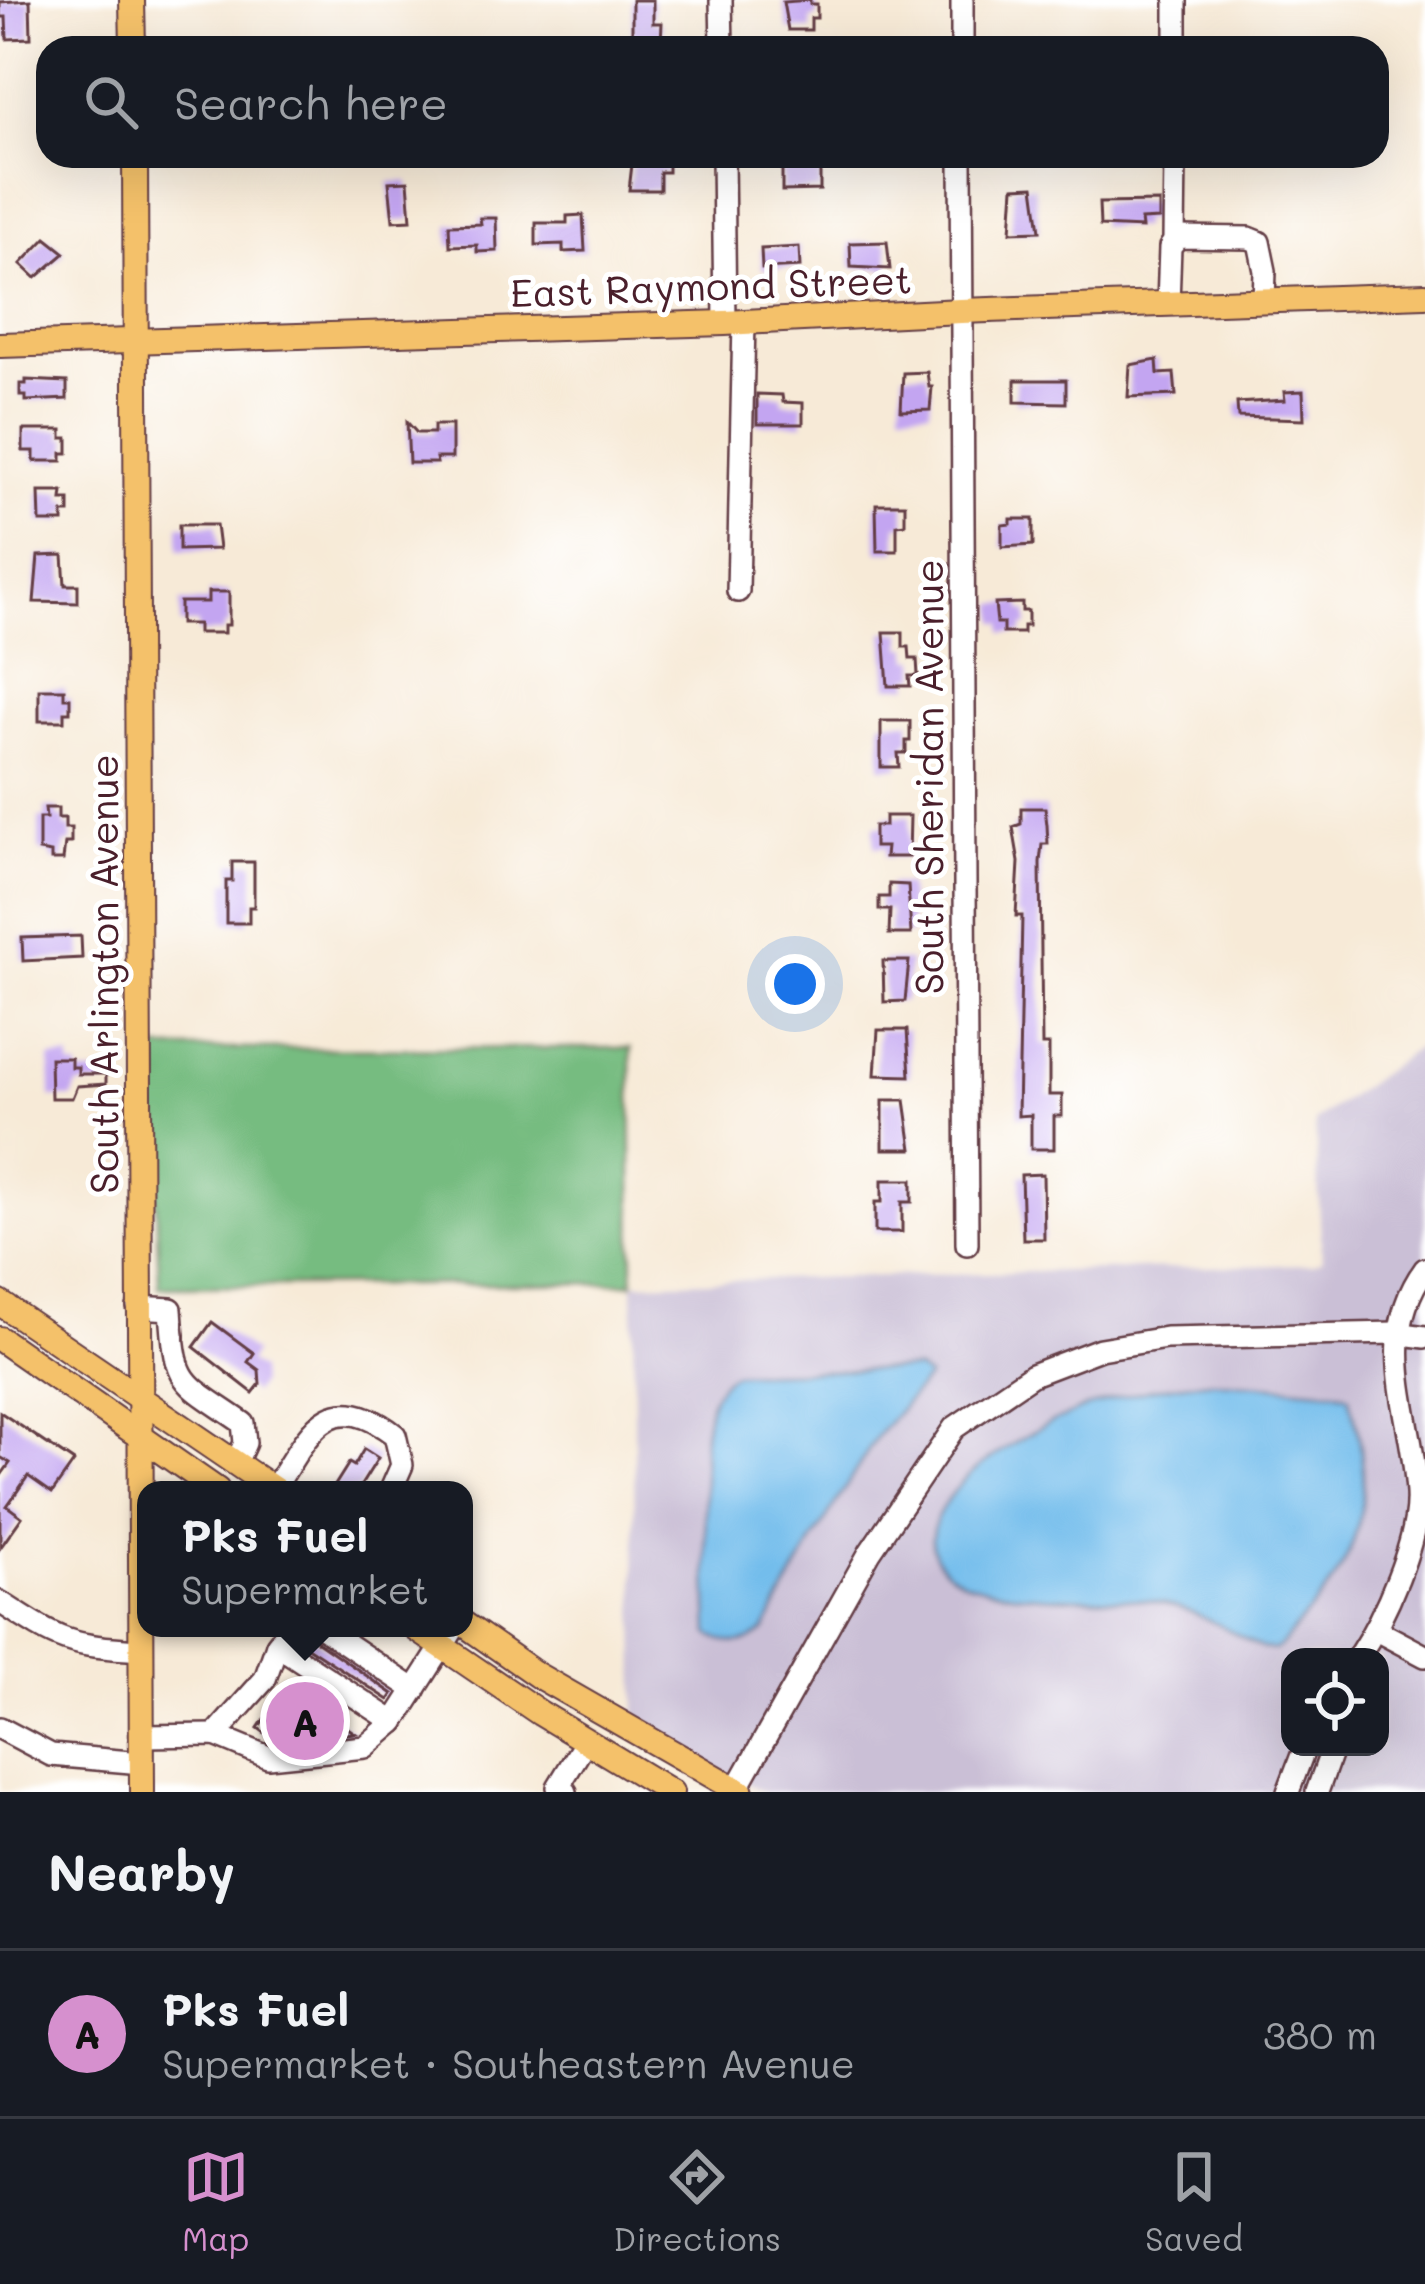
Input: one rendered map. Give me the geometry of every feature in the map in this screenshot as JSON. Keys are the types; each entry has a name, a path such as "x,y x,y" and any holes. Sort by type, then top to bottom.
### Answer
{"main road":[{"path":"133,0 133,36"},
{"name":"South Arlington Avenue","path":"134,168 140,1481"},
{"name":"East Raymond Street","path":"0,345 735,323 961,310 1425,295"},
{"path":"0,1304 261,1481"},
{"path":"0,1339 205,1481"},
{"path":"473,1630 537,1675 738,1791"},
{"name":"South Arlington Avenue","path":"142,1637 142,1792"},
{"path":"448,1638 586,1741 669,1792"}],"street":[{"path":"721,0 722,36"},
{"path":"962,0 962,36"},
{"path":"1176,36 1177,0"},
{"path":"724,168 740,391 738,591"},
{"name":"South Sheridan Avenue","path":"961,168 967,1244"},
{"path":"1168,304 1175,168"},
{"path":"1174,240 1249,238 1259,242 1264,300"},
{"path":"1364,1648 1376,1630 1414,1528 1418,1496 1396,1333 1411,1289 1425,1269"},
{"path":"138,1307 171,1309 175,1363 181,1378 243,1423 244,1443 236,1463"},
{"path":"738,1791 870,1552 954,1428 1032,1375 1100,1348 1166,1339 1396,1333 1425,1337"},
{"path":"138,1370 175,1363"},
{"path":"172,1421 193,1387"},
{"path":"280,1481 322,1421 340,1413 367,1419 395,1435 402,1465 395,1481"},
{"path":"0,1602 73,1645 142,1650"},
{"path":"1376,1630 1425,1656"},
{"path":"214,1735 266,1678 283,1637"},
{"path":"284,1637 394,1722"},
{"path":"336,1637 415,1690"},
{"path":"142,1736 214,1735 268,1757 365,1747 394,1722 448,1638"},
{"path":"0,1728 50,1755 142,1763"},
{"path":"566,1792 558,1787 586,1741"},
{"path":"1288,1792 1302,1756"},
{"path":"1317,1792 1330,1756"}],"shaded area":[{"path":"1425,1042 1425,1792 766,1792 636,1734 633,1283 1312,1264 1322,1260 1315,1121"}],"green space":[{"path":"631,1048 633,1283 159,1287 151,1049"}],"water":[{"path":"916,1369 928,1377 877,1436 764,1631 737,1643 709,1634 703,1445 707,1414 720,1385 735,1373"},
{"path":"1211,1381 1335,1391 1349,1396 1355,1418 1363,1484 1357,1528 1334,1580 1282,1645 1274,1650 1261,1648 1195,1614 1152,1601 989,1589 959,1578 939,1562 932,1538 939,1515 962,1483 990,1459 1042,1428 1095,1405 1151,1389"}],"building":[{"path":"30,0 31,38 7,39 0,2"},
{"path":"632,0 653,0 653,23 662,23 661,36 632,36"},
{"path":"783,2 817,4 811,30 788,30"},
{"path":"632,168 668,168 660,172 660,190 629,190"},
{"path":"782,168 820,168 820,190 782,191"},
{"path":"408,181 411,220 393,221 389,182"},
{"path":"1034,186 1040,231 1011,232 1014,187"},
{"path":"1159,202 1159,219 1141,220 1142,228 1100,226 1099,203"},
{"path":"583,215 585,251 563,252 563,244 536,245 536,223 567,223 567,216"},
{"path":"480,218 496,218 497,251 477,252 477,245 450,246 449,225 481,224"},
{"path":"46,238 65,253 36,278 21,264"},
{"path":"887,242 890,269 851,267 850,243"},
{"path":"799,247 800,267 762,269 761,249"},
{"path":"1157,360 1158,374 1174,373 1176,395 1128,397 1130,365"},
{"path":"927,372 932,387 930,410 901,411 903,373"},
{"path":"26,380 67,382 67,399 26,401 26,396 20,396 20,384"},
{"path":"1015,380 1066,380 1066,403 1015,402"},
{"path":"1303,391 1304,419 1238,417 1237,403 1285,400 1284,392"},
{"path":"757,394 782,395 783,402 803,403 803,424 757,424"},
{"path":"407,422 417,433 434,433 434,425 452,425 452,458 409,463"},
{"path":"23,430 62,430 62,438 68,438 68,453 62,453 62,461 34,461 34,451 23,451"},
{"path":"39,492 63,492 69,513 63,513 63,522 40,522"},
{"path":"876,504 905,504 905,524 897,525 897,551 877,551"},
{"path":"1011,519 1033,519 1033,545 1002,547 1002,525 1011,524"},
{"path":"179,525 216,525 219,549 179,550"},
{"path":"63,555 65,585 78,585 78,603 34,602 38,556"},
{"path":"208,592 229,592 229,625 224,625 224,633 198,633 198,624 180,624 180,602 208,602"},
{"path":"1022,603 1022,611 1028,611 1028,626 1023,626 1023,633 1003,633 995,604"},
{"path":"884,632 903,632 903,647 909,647 910,659 917,659 918,676 909,676 910,686 888,686"},
{"path":"39,689 64,689 70,712 64,712 64,721 39,721"},
{"path":"881,721 910,721 910,741 906,741 906,753 898,753 899,767 881,767"},
{"path":"45,808 58,808 58,818 65,818 65,828 71,828 71,843 65,843 63,860 51,860 51,853 39,851 39,818 46,818"},
{"path":"1021,808 1045,808 1047,825 1048,844 1042,844 1040,862 1042,1045 1049,1045 1049,1095 1062,1095 1062,1116 1054,1116 1054,1149 1031,1149 1031,1115 1018,1116 1022,916 1016,916 1019,862 1013,827 1021,824"},
{"path":"885,816 910,816 909,857 885,857 886,847 874,847 874,826 885,826"},
{"path":"232,862 254,862 254,907 249,907 249,923 226,923 226,881 232,881"},
{"path":"889,884 908,885 911,934 889,934 890,910 879,910 879,897 889,897"},
{"path":"81,936 82,958 23,961 22,938"},
{"path":"883,961 909,961 905,1001 884,1002"},
{"path":"878,1030 907,1030 910,1076 875,1075"},
{"path":"50,1058 71,1058 71,1067 78,1067 78,1074 106,1074 106,1084 77,1086 72,1098 51,1098"},
{"path":"883,1100 905,1100 912,1149 883,1149"},
{"path":"1043,1174 1044,1239 1023,1239 1021,1175"},
{"path":"882,1180 912,1180 912,1202 902,1202 902,1232 875,1232 875,1202 882,1202"},
{"path":"212,1322 254,1353 248,1362 259,1370 260,1384 253,1393 194,1347"},
{"path":"0,1412 74,1462 52,1493 28,1476 7,1506 22,1517 0,1548 0,1477 10,1463 0,1457"},
{"path":"364,1449 378,1458 364,1481 338,1481 349,1463 354,1466"},
{"path":"312,1637 393,1694 389,1700 298,1641"},
{"path":"287,1686 355,1733 286,1740 275,1733 272,1738 258,1728"}],"place":[{"name":"Pks Fuel","path":"305,1721"}]}
